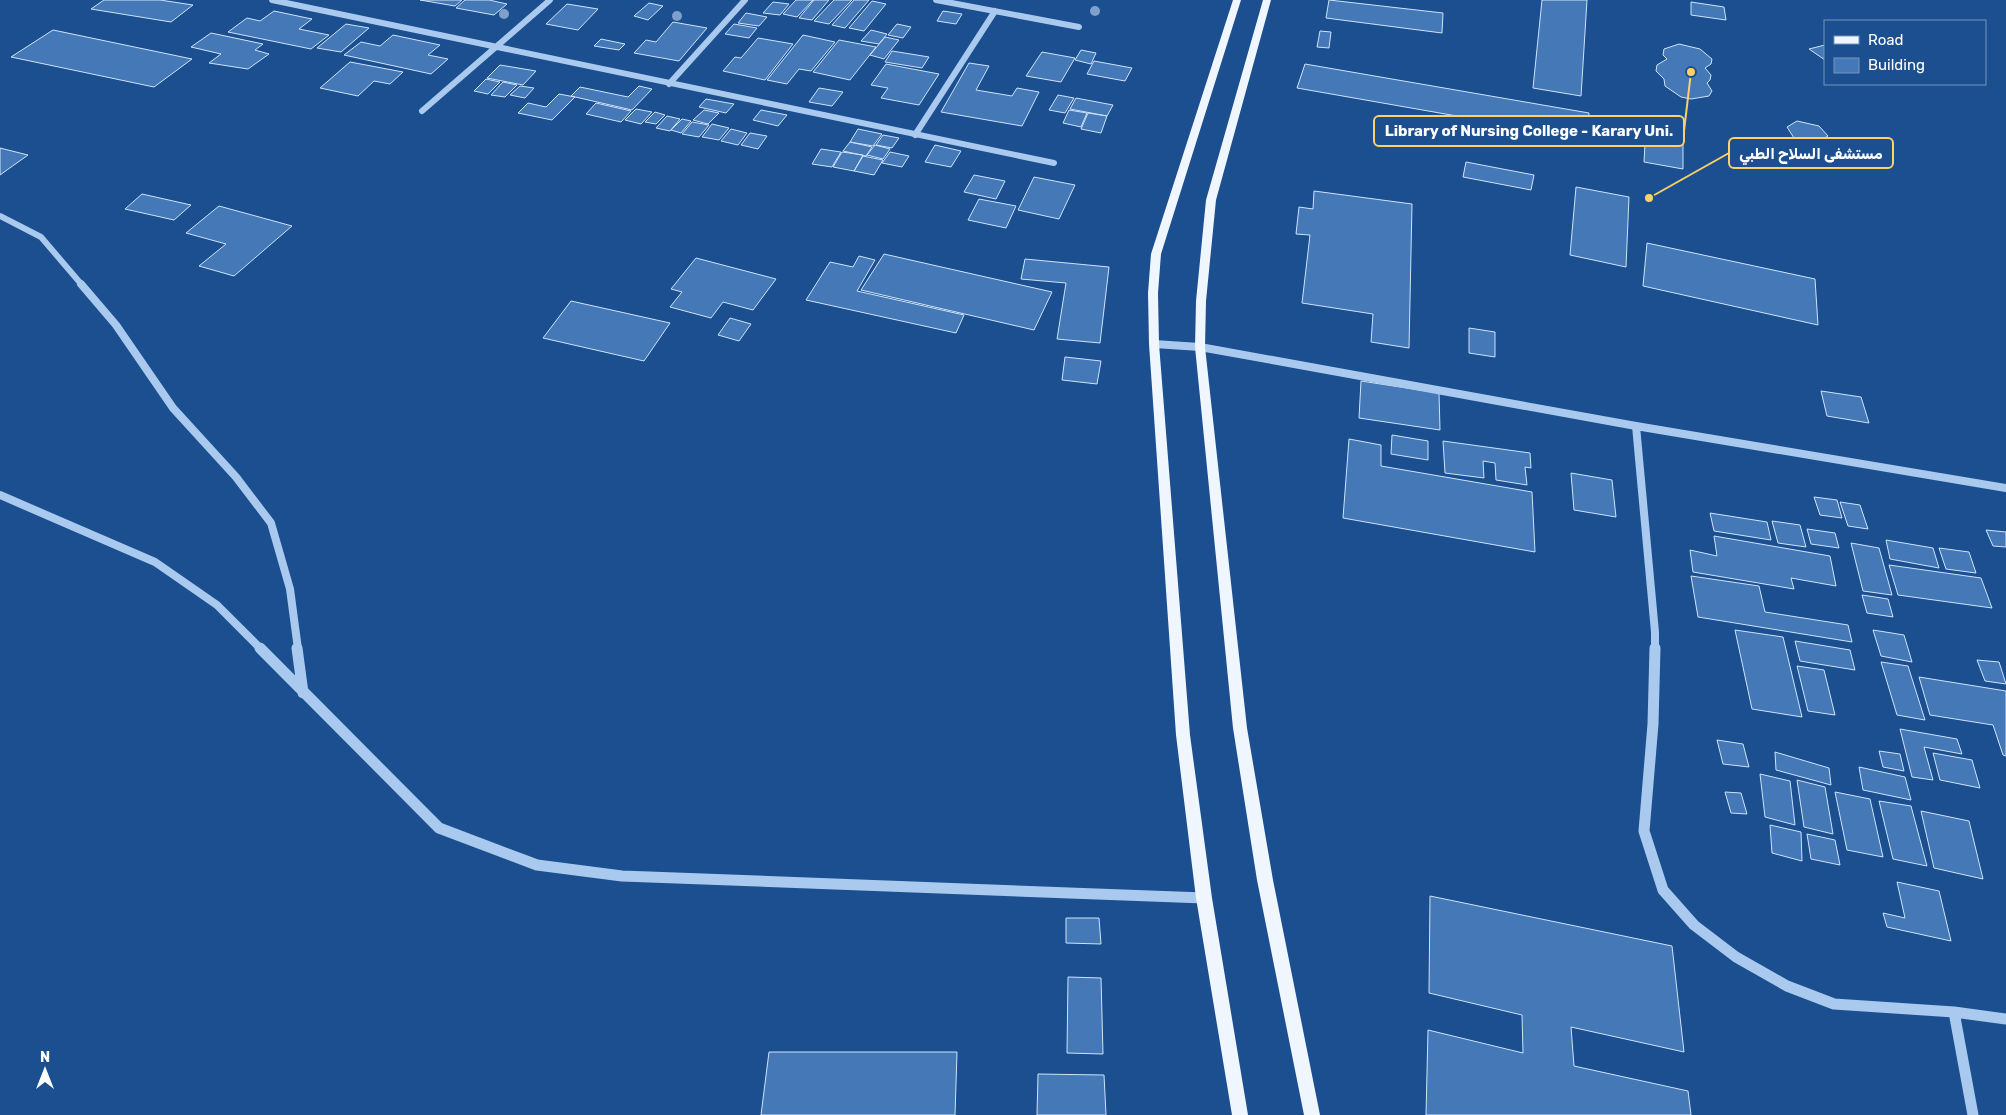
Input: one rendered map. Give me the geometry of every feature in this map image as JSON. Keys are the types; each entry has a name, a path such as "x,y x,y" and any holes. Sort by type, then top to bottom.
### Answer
{"main road":[{"path":"1237,0 1156,254 1153,293 1154,344 1183,735 1204,898 1240,1115"},
{"path":"1267,0 1211,200 1201,300 1200,346 1240,728 1265,880 1312,1115"}],"street":[{"path":"272,0 915,135 1054,162"},
{"path":"422,111 497,48 550,0"},
{"path":"669,84 745,0"},
{"path":"936,0 1079,27"},
{"path":"915,135 995,11"},
{"path":"0,216 41,236 116,325 172,408 236,477 271,522 290,589 303,693"},
{"path":"1154,344 1200,346 1636,426 2006,488"},
{"path":"1636,426 1655,632 1653,724 1644,831 1663,890 1694,925 1736,957 1787,986 1834,1004 1954,1012 2006,1019"},
{"path":"0,496 155,562 217,605 440,828 537,865 622,876 1204,898"},
{"path":"1954,1012 1973,1115"}],"building":[{"path":"104,0 160,0 193,5 171,22 91,9"},
{"path":"420,0 462,0 455,6"},
{"path":"465,0 489,0 507,4 494,15 456,8"},
{"path":"796,0 813,0 797,17 783,14"},
{"path":"814,0 829,0 812,20 799,18"},
{"path":"834,0 852,0 829,24 814,21"},
{"path":"854,0 869,0 845,28 832,25"},
{"path":"1329,0 1443,13 1442,33 1326,18"},
{"path":"1542,0 1587,0 1581,96 1533,88"},
{"path":"872,1 886,4 864,31 849,28"},
{"path":"773,2 789,4 780,15 763,13"},
{"path":"1691,2 1724,7 1726,20 1691,15"},
{"path":"649,3 663,6 648,20 634,16"},
{"path":"567,4 598,9 578,30 546,24"},
{"path":"274,11 312,19 299,29 329,35 311,49 228,32 247,18 260,21"},
{"path":"943,11 962,14 956,24 937,21"},
{"path":"746,13 767,17 759,26 738,23"},
{"path":"673,22 707,28 679,61 634,53 646,40 656,42"},
{"path":"346,24 369,28 341,52 317,48"},
{"path":"734,24 757,28 749,38 725,34"},
{"path":"897,24 911,27 903,38 888,35"},
{"path":"53,30 192,59 154,87 11,57"},
{"path":"871,30 887,34 879,44 861,41"},
{"path":"1320,31 1331,32 1329,48 1317,47"},
{"path":"211,33 263,44 255,50 269,54 248,69 209,63 221,54 191,47"},
{"path":"393,35 440,45 428,55 448,59 431,74 344,55 361,42 380,46"},
{"path":"803,35 835,42 811,71 799,69 787,84 767,80"},
{"path":"885,37 899,40 884,59 870,55"},
{"path":"758,38 793,44 765,80 723,71 735,57 741,58"},
{"path":"601,39 625,44 619,50 594,46"},
{"path":"839,40 876,47 850,80 813,72"},
{"path":"1679,44 1700,49 1712,59 1711,64 1705,68 1711,75 1707,83 1712,91 1709,96 1691,99 1681,97 1665,86 1664,79 1656,71 1657,65 1667,59 1663,55 1664,49"},
{"path":"1824,45 1824,59 1809,49"},
{"path":"1081,50 1096,53 1091,64 1075,60"},
{"path":"892,51 929,57 922,68 885,62"},
{"path":"1042,52 1075,58 1061,82 1026,76"},
{"path":"1094,61 1132,68 1125,81 1087,74"},
{"path":"350,62 403,72 390,84 374,81 358,96 320,88"},
{"path":"969,63 989,66 976,90 1012,96 1017,88 1039,92 1022,126 941,112"},
{"path":"886,64 939,74 919,105 881,98 888,88 871,85"},
{"path":"1305,64 1589,113 1588,139 1297,88"},
{"path":"500,65 536,71 523,85 487,78"},
{"path":"486,79 500,82 488,94 474,91"},
{"path":"503,82 517,85 505,97 491,95"},
{"path":"520,86 534,88 525,98 510,95"},
{"path":"639,86 652,89 632,110 571,96 580,87 628,97"},
{"path":"819,88 843,92 832,106 809,102"},
{"path":"559,94 575,97 552,120 518,113 528,103 546,107"},
{"path":"1058,95 1074,98 1065,113 1049,110"},
{"path":"1076,98 1113,105 1107,116 1070,109"},
{"path":"706,99 734,104 726,113 699,107"},
{"path":"596,103 631,111 621,122 586,114"},
{"path":"636,109 652,112 641,124 625,120"},
{"path":"704,110 719,113 708,124 693,120"},
{"path":"761,110 787,115 778,126 753,120"},
{"path":"1069,110 1087,113 1081,127 1063,123"},
{"path":"655,112 665,115 656,124 645,122"},
{"path":"1088,113 1107,116 1101,133 1081,129"},
{"path":"667,116 680,119 670,131 656,128"},
{"path":"682,119 691,121 681,133 671,130"},
{"path":"1797,121 1819,126 1828,136 1815,144 1794,138 1787,127"},
{"path":"692,122 709,125 699,137 682,134"},
{"path":"712,124 729,128 719,140 702,137"},
{"path":"1646,126 1683,132 1683,169 1644,162"},
{"path":"731,129 747,133 738,145 721,141"},
{"path":"858,129 882,134 873,146 850,142"},
{"path":"750,133 767,136 758,149 741,145"},
{"path":"883,135 899,138 892,148 876,145"},
{"path":"850,142 872,147 866,156 843,151"},
{"path":"875,145 890,149 883,159 867,155"},
{"path":"935,145 961,151 951,167 925,162"},
{"path":"0,148 28,155 0,175"},
{"path":"821,149 841,152 832,167 812,164"},
{"path":"842,152 863,155 854,171 833,167"},
{"path":"890,152 909,156 902,167 882,163"},
{"path":"863,156 883,160 874,175 854,171"},
{"path":"1466,162 1534,175 1531,190 1463,177"},
{"path":"974,175 1005,181 996,199 964,192"},
{"path":"1034,177 1075,185 1059,219 1018,210"},
{"path":"1576,187 1629,197 1626,267 1570,255"},
{"path":"1314,191 1412,204 1409,348 1371,342 1373,314 1302,303 1310,235 1296,234 1299,207 1313,209"},
{"path":"142,194 191,205 174,220 125,209"},
{"path":"979,199 1016,206 1006,228 968,220"},
{"path":"219,206 292,226 234,276 199,266 226,244 186,233"},
{"path":"1647,243 1815,279 1818,325 1643,286"},
{"path":"884,254 1052,292 1034,330 861,290"},
{"path":"859,256 875,260 857,291 964,315 956,333 806,300 830,262 853,267"},
{"path":"696,258 776,279 753,310 723,302 711,318 670,307 682,292 671,289"},
{"path":"1025,259 1109,267 1100,343 1057,339 1066,283 1021,279"},
{"path":"571,301 670,323 644,361 543,338"},
{"path":"730,318 751,324 739,341 718,335"},
{"path":"1469,328 1495,332 1495,357 1469,353"},
{"path":"1065,357 1101,361 1097,384 1062,380"},
{"path":"1361,381 1439,393 1440,430 1359,418"},
{"path":"1821,391 1861,397 1869,423 1827,416"},
{"path":"1392,435 1428,441 1428,460 1391,454"},
{"path":"1349,439 1381,445 1381,466 1532,492 1535,552 1343,518"},
{"path":"1443,441 1530,453 1531,468 1525,467 1527,485 1496,480 1495,463 1483,461 1484,478 1445,473"},
{"path":"1571,473 1612,480 1616,517 1574,510"},
{"path":"1814,497 1837,500 1842,518 1820,515"},
{"path":"1840,502 1860,505 1868,529 1848,526"},
{"path":"1710,513 1767,522 1771,540 1714,531"},
{"path":"1772,521 1800,525 1806,547 1778,543"},
{"path":"1807,529 1835,533 1839,548 1811,544"},
{"path":"1986,530 2006,532 2006,547 1993,546"},
{"path":"1714,536 1830,556 1836,586 1791,578 1794,589 1693,572 1690,550 1717,556"},
{"path":"1886,540 1933,548 1939,568 1890,559"},
{"path":"1851,543 1879,548 1892,595 1863,591"},
{"path":"1939,548 1969,552 1976,573 1946,569"},
{"path":"1889,565 1981,578 1992,608 1898,595"},
{"path":"1691,576 1759,586 1765,612 1848,625 1852,642 1698,617"},
{"path":"1862,595 1888,599 1893,617 1867,613"},
{"path":"1735,630 1783,637 1802,717 1752,709"},
{"path":"1873,630 1904,635 1912,662 1881,656"},
{"path":"1795,641 1850,650 1855,670 1800,661"},
{"path":"1977,660 1999,662 2006,684 1985,681"},
{"path":"1881,662 1908,666 1925,720 1897,715"},
{"path":"1797,666 1824,670 1835,715 1808,711"},
{"path":"1919,677 2006,691 2006,756 2003,755 1993,725 1930,715"},
{"path":"1900,729 1957,739 1962,754 1924,747 1933,780 1912,777"},
{"path":"1717,740 1743,744 1749,767 1723,764"},
{"path":"1879,751 1900,754 1904,771 1883,767"},
{"path":"1775,752 1829,768 1831,785 1776,770"},
{"path":"1933,753 1972,760 1980,788 1940,780"},
{"path":"1859,767 1905,777 1911,800 1863,790"},
{"path":"1760,774 1790,781 1795,825 1765,817"},
{"path":"1797,780 1825,787 1833,834 1804,827"},
{"path":"1725,792 1741,793 1747,814 1731,813"},
{"path":"1835,792 1870,799 1883,857 1847,850"},
{"path":"1879,801 1911,806 1927,866 1893,859"},
{"path":"1921,811 1969,821 1983,879 1934,868"},
{"path":"1770,825 1801,832 1802,861 1772,853"},
{"path":"1807,834 1835,840 1840,865 1811,859"},
{"path":"1897,882 1939,891 1951,941 1887,927 1883,913 1905,918"},
{"path":"1430,896 1672,946 1684,1052 1571,1027 1574,1066 1688,1091 1691,1115 1426,1115 1428,1030 1523,1053 1522,1015 1429,993"},
{"path":"1066,918 1099,918 1101,944 1066,943"},
{"path":"1068,977 1101,978 1103,1054 1067,1053"},
{"path":"769,1052 957,1052 955,1115 761,1115"},
{"path":"1038,1074 1104,1075 1106,1115 1037,1115"}],"place":[{"name":"Library of Nursing College - Karary Uni.","path":"1691,72"},
{"name":"مستشفى السلاح الطبي","path":"1649,198"}]}
